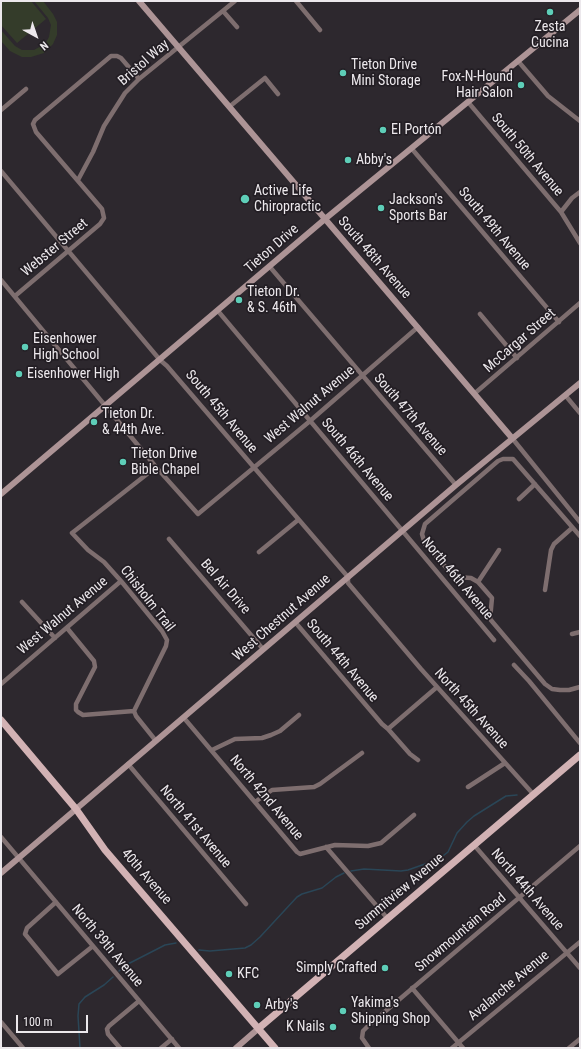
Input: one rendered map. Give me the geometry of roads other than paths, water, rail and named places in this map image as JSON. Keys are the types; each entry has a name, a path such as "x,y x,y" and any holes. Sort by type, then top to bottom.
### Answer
{"main road":[{"name":"40th Avenue","path":"1,720 76,808 105,850 275,1048"},
{"name":"Summitview Avenue","path":"259,1028 474,845 534,796 580,755"}],"street":[{"name":"South 48th Avenue","path":"139,1 512,438"},
{"name":"Bristol Way","path":"78,180 94,152 104,126 125,93 139,79 236,1"},
{"path":"296,1 320,30"},
{"name":"Tieton Drive","path":"1,494 325,220 580,10"},
{"path":"223,11 236,27"},
{"path":"78,180 36,132 33,124 38,116 111,56 121,58 139,79"},
{"path":"518,62 548,96 580,121"},
{"path":"229,107 265,78 278,94"},
{"path":"1,110 26,89"},
{"name":"South 50th Avenue","path":"468,102 561,212 580,243"},
{"name":"South 49th Avenue","path":"412,149 559,322"},
{"name":"South 45th Avenue","path":"1,171 160,360 167,366 348,577 348,583 421,669"},
{"name":"Webster Street","path":"15,296 100,224 104,218 102,209 78,180"},
{"path":"561,212 572,198 580,192"},
{"name":"South 47th Avenue","path":"270,267 456,485"},
{"path":"1,280 156,466"},
{"name":"McCargar Street","path":"474,394 580,303"},
{"name":"South 46th Avenue","path":"218,311 403,532"},
{"path":"480,314 517,358"},
{"name":"West Walnut Avenue","path":"156,466 198,514 310,421 418,327"},
{"name":"West Chestnut Avenue","path":"1,873 263,649 403,532 456,485 580,383"},
{"path":"565,395 580,413"},
{"path":"512,438 580,522"},
{"path":"580,536 513,458 498,461 425,524 422,534 425,544 451,573 457,577 471,578 478,582 492,598 490,619 545,684 552,689 569,690 580,688"},
{"name":"Chisholm Trail","path":"134,711 166,646 167,640 162,631 121,581 104,562 88,550 72,533 156,466"},
{"path":"519,499 536,484"},
{"path":"259,552 298,520"},
{"path":"545,590 551,550 554,544 572,528"},
{"name":"North 46th Avenue","path":"403,532 494,640"},
{"name":"Bel Air Drive","path":"169,540 263,649"},
{"path":"478,582 499,550"},
{"name":"West Walnut Avenue","path":"1,684 121,581"},
{"path":"22,602 55,638"},
{"name":"South 44th Avenue","path":"295,622 373,714 388,729"},
{"path":"67,628 94,661 95,667 76,704 76,710 83,714 134,711 136,716 156,741"},
{"path":"572,634 580,632"},
{"path":"514,665 580,743"},
{"path":"522,674 530,667"},
{"name":"North 45th Avenue","path":"421,669 534,796"},
{"path":"418,760 410,754 388,729 437,687"},
{"path":"212,750 236,739 262,738 272,735 280,731 299,715"},
{"name":"North 42nd Avenue","path":"184,718 296,852 300,854 326,847"},
{"path":"255,802 272,790 314,787 362,753"},
{"name":"North 41st Avenue","path":"128,764 246,904"},
{"name":"North 45th Avenue","path":"468,787 505,764"},
{"path":"388,919 326,847 335,845 368,846 381,843 414,815"},
{"name":"North 39th Avenue","path":"1,837 179,1048"},
{"name":"North 44th Avenue","path":"474,845 580,968"},
{"name":"Snowmountain Road","path":"370,1048 363,1040 363,1031 368,1026 580,846"},
{"path":"56,902 27,928 25,931 26,936 58,974 93,946"},
{"name":"Avalanche Avenue","path":"452,1048 580,942"},
{"path":"412,988 462,1048"},
{"path":"120,1048 108,1034 107,1029 139,1001"},
{"path":"1,1022 23,1048"},
{"name":"Summitview Avenue","path":"236,1048 259,1028"},
{"path":"161,1048 172,1039"},
{"path":"569,1048 580,1039"}],"waterway":[{"path":"351,871 364,869 401,871 439,859 448,852 457,833 474,816 506,796 517,795"},
{"path":"199,950 210,951 245,948 251,945 297,897 322,888 336,877 344,873"},
{"path":"119,971 126,965 165,945 176,943"},
{"path":"80,1048 78,1016 79,1004 85,997 104,985 113,977"}],"place":[{"name":"Zesta Cucina","path":"550,12"},
{"name":"Tieton Drive Mini Storage","path":"343,73"},
{"name":"Fox-N-Hound Hair Salon","path":"521,85"},
{"name":"El Portón","path":"383,130"},
{"name":"Abby's","path":"348,160"},
{"name":"Active Life Chiropractic","path":"245,199"},
{"name":"Jackson's Sports Bar","path":"381,208"},
{"name":"Tieton Dr. & S. 46th","path":"239,300"},
{"name":"Eisenhower High School","path":"25,347"},
{"name":"Eisenhower High","path":"19,374"},
{"name":"Tieton Dr. & 44th Ave.","path":"94,422"},
{"name":"Tieton Drive Bible Chapel","path":"123,462"},
{"name":"Simply Crafted","path":"385,968"},
{"name":"KFC","path":"229,974"},
{"name":"Arby's","path":"257,1005"},
{"name":"Yakima's Shipping Shop","path":"343,1011"},
{"name":"K Nails","path":"333,1027"}]}
